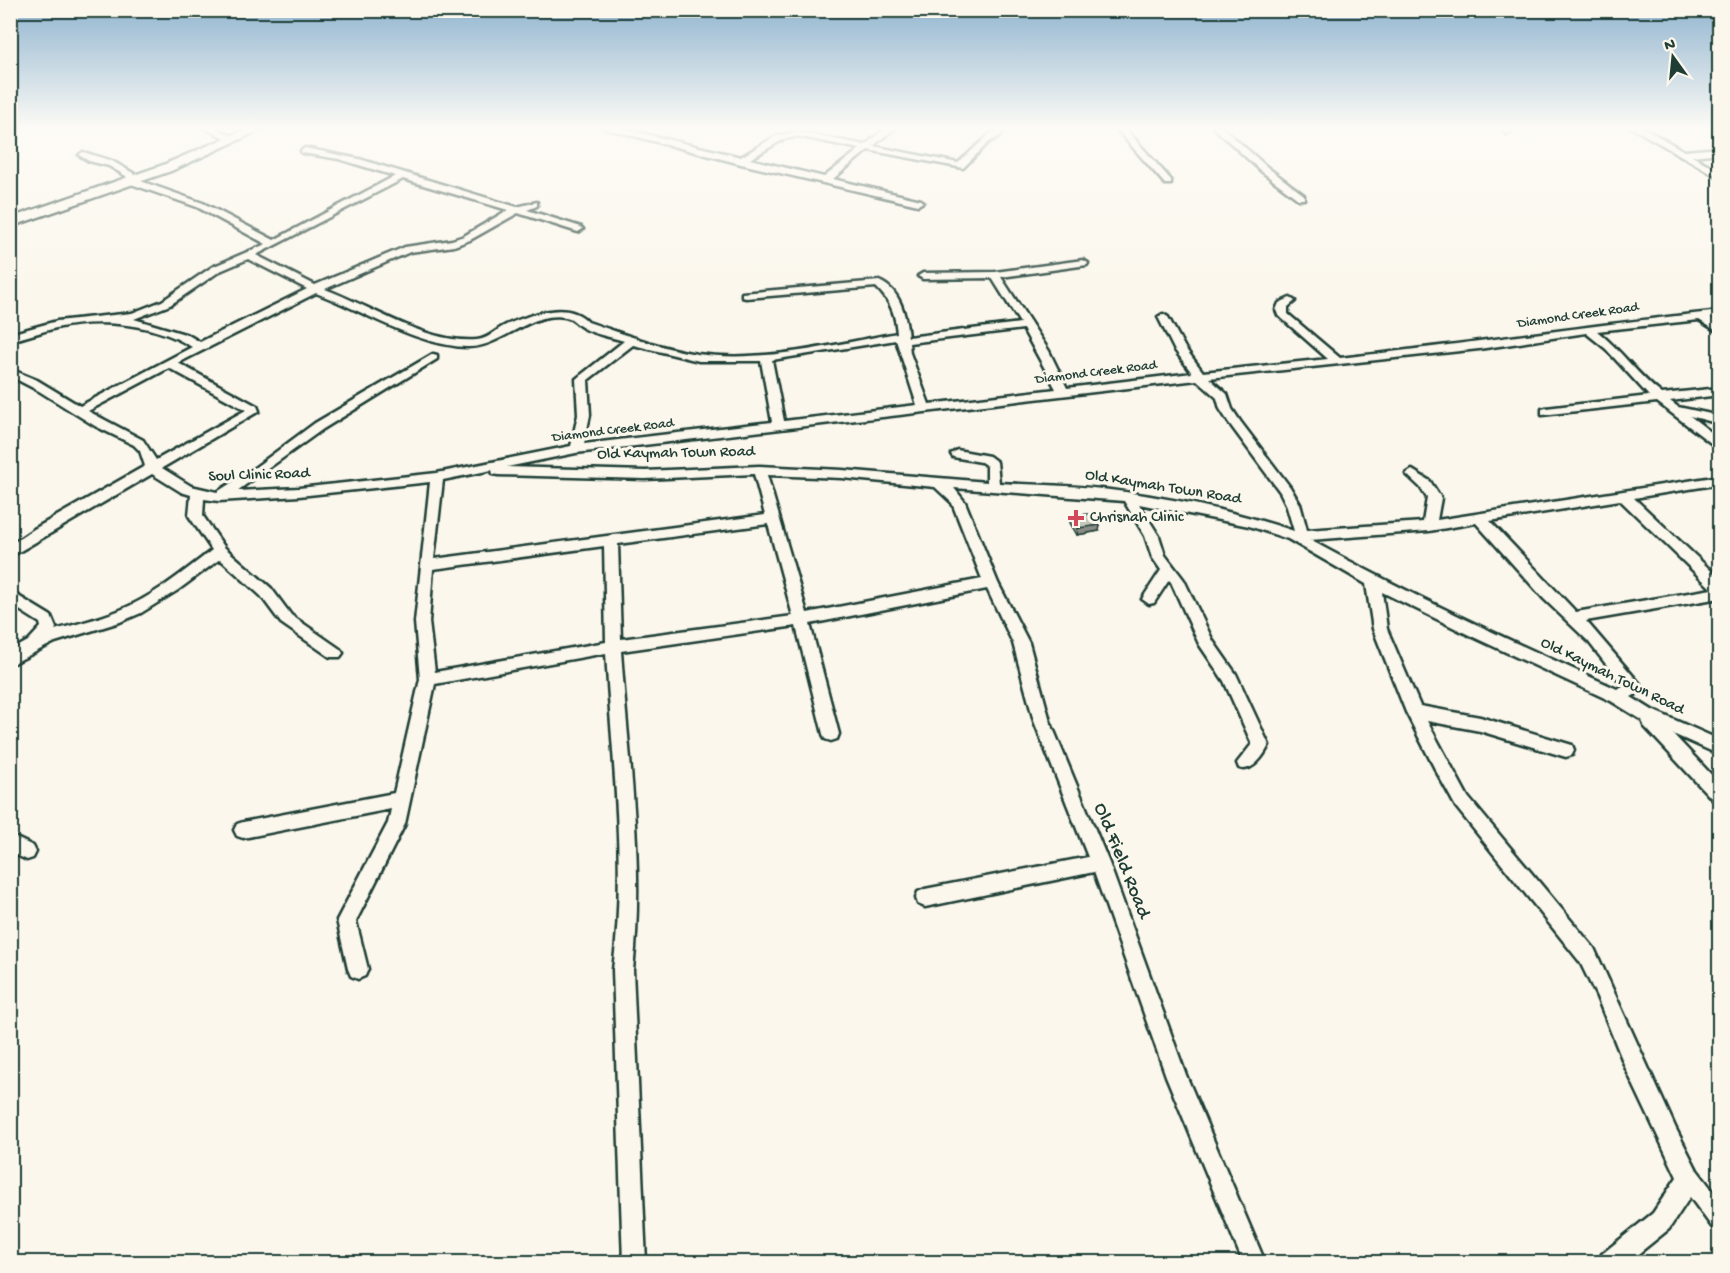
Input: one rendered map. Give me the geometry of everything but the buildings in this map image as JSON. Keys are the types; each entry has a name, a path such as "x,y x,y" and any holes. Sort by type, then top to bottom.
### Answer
{"highway":[{"path":"10,223 115,186"}],"street":[{"path":"147,186 200,205 270,241 271,245"},
{"path":"10,338 57,324 121,319 166,303 216,269 271,245 382,186"},
{"path":"439,186 578,229"},
{"path":"853,186 918,202"},
{"path":"1287,186 1301,197"},
{"path":"81,410 171,364 200,346 316,289 402,251 454,243 467,238 515,211 534,204"},
{"path":"249,255 316,289 425,336 466,344 487,342 508,328 553,313 568,314 579,318 584,324 631,340 714,359 766,357 901,338 1027,325"},
{"path":"923,276 995,275 1083,263"},
{"path":"995,275 1043,351 1063,392"},
{"path":"746,295 879,284 892,297 900,312 901,338 924,408"},
{"path":"1290,300 1283,305 1281,310 1283,315 1338,362"},
{"name":"Diamond Creek Road","path":"477,470 576,450 1200,376 1479,346 1588,329 1719,314"},
{"path":"1163,316 1180,349 1200,376 1223,397 1226,410 1285,490 1293,504 1298,536 1430,526 1719,480"},
{"path":"1701,316 1719,330"},
{"path":"121,319 184,337 200,346"},
{"path":"1588,329 1610,347 1644,386 1719,446"},
{"path":"576,450 582,437 585,413 582,379 631,340"},
{"path":"219,497 258,472 319,426 434,357"},
{"path":"766,357 779,425"},
{"path":"10,552 39,532 254,410 171,364"},
{"name":"Soul Clinic Road","path":"10,372 142,445 150,458 152,468 198,494 219,497 299,492 437,477 477,470"},
{"path":"1546,412 1662,400 1719,391"},
{"path":"1674,409 1719,420"},
{"path":"957,454 985,459 993,465 993,487"},
{"name":"Old Kaymah Town Road","path":"477,470 645,475 759,470 842,474 938,483 1109,494 1252,522 1298,536 1373,581 1474,631 1617,696 1646,715 1719,748"},
{"path":"759,470 802,620 831,734"},
{"path":"1412,474 1425,484 1434,498 1430,526"},
{"path":"358,969 346,920 396,824 428,678 422,622 437,477"},
{"name":"Old Field Road","path":"938,483 950,491 958,502 991,583 1021,643 1048,737 1100,863 1176,1076 1254,1263"},
{"path":"198,494 196,516 219,551 266,592 286,619 335,653"},
{"path":"1624,496 1719,588"},
{"path":"1129,498 1152,536 1159,557 1177,580 1207,644 1230,678 1255,728 1261,745 1245,763"},
{"path":"427,565 773,519"},
{"path":"1480,519 1572,618 1593,637 1634,688 1617,696"},
{"path":"611,540 614,646 627,840 627,925 623,970 634,1263"},
{"path":"10,659 31,646 55,636 123,615 138,608 168,590 219,551"},
{"path":"1149,598 1169,570"},
{"path":"1373,581 1380,629 1414,712 1462,801 1587,955 1633,1062 1689,1178 1719,1219"},
{"path":"428,678 614,646 802,620 991,583"},
{"path":"1572,618 1719,593"},
{"path":"10,596 46,620 49,628 31,646"},
{"path":"1414,712 1480,724 1566,750"},
{"path":"1646,715 1719,796"},
{"path":"243,830 401,799"},
{"path":"10,843 27,852"},
{"path":"925,898 1100,863"},
{"path":"1610,1263 1660,1221 1689,1178"}],"place":[{"name":"Chrisnah Clinic","path":"1076,518"}]}
